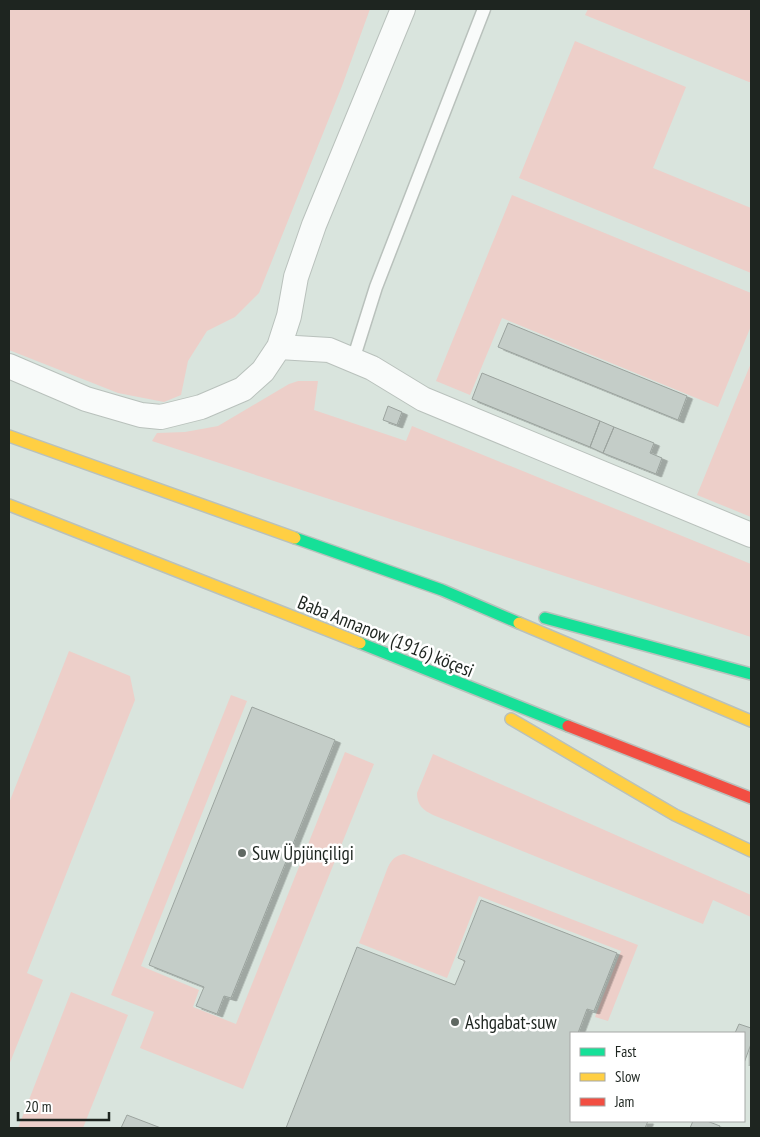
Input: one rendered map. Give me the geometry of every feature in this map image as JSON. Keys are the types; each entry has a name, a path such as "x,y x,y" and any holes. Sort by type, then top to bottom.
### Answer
{"main road":[{"path":"9,436 442,590 751,721"},
{"name":"Baba Annanow (1916) köçesi","path":"9,505 751,798"},
{"path":"442,590 517,610"},
{"path":"536,615 751,674"},
{"path":"439,676 675,815 751,851"}],"street":[{"path":"9,366 86,399 142,415 161,417 201,407 243,389 263,371 279,346 289,316 296,277 314,225 403,9"},
{"path":"279,346 329,350 372,368 423,399 751,535"}],"lane":[{"path":"353,360 376,287 484,9"}],"shaded area":[{"path":"9,9 370,9 342,86 259,293 235,317 207,331 188,361 181,395 164,402 118,393 9,350"},
{"path":"588,9 751,9 751,82 585,15"},
{"path":"575,41 686,87 653,168 751,208 751,273 519,178"},
{"path":"512,195 751,293 751,326 718,407 502,318 470,395 436,381"},
{"path":"751,363 751,517 697,495"},
{"path":"298,381 318,381 314,410 406,441 412,426 751,564 751,637 152,441 157,433 185,432 218,426 289,384"},
{"path":"69,651 130,676 135,700 27,973 43,980 9,1065 9,803"},
{"path":"231,695 247,701 141,966 199,990 193,1007 236,1024 345,752 374,764 243,1089 140,1048 154,1012 111,995"},
{"path":"433,754 751,895 751,917 713,900 703,924 433,815 421,807 417,793"},
{"path":"404,854 638,945 608,1021 595,1017 621,951 479,896 447,978 359,943 388,867 394,858"},
{"path":"71,992 128,1015 83,1128 18,1128"}],"building":[{"path":"508,323 687,396 678,420 498,347"},
{"path":"482,373 600,421 590,447 472,399"},
{"path":"388,406 402,412 397,425 383,420"},
{"path":"600,421 614,427 603,453 590,447"},
{"path":"614,427 654,443 650,453 662,458 656,474 603,453"},
{"name":"Suw Üpjünçiligi","path":"252,707 335,740 231,998 224,996 217,1014 196,1006 204,987 149,965"},
{"name":"Ashgabat-suw","path":"481,900 617,953 594,1011 587,1009 578,1032 570,1032 570,1122 648,1122 645,1128 286,1128 357,947 455,985 465,961 458,958"},
{"path":"739,1024 751,1028 751,1044 745,1060 745,1032 735,1032"},
{"path":"127,1115 161,1128 121,1128"},
{"path":"693,1122 710,1122 720,1126 719,1128 690,1128"}],"traffic: fast":[{"path":"295,538 442,590 519,623"},
{"path":"545,618 751,674"},
{"path":"360,643 568,726"}],"traffic: slow":[{"path":"9,436 295,538"},
{"path":"9,505 360,643"},
{"path":"519,623 751,721"},
{"path":"511,719 675,815 751,851"}],"traffic: jam":[{"path":"568,726 751,798"}],"place":[{"name":"Suw Üpjünçiligi","path":"242,853"},
{"name":"Ashgabat-suw","path":"455,1022"}]}
